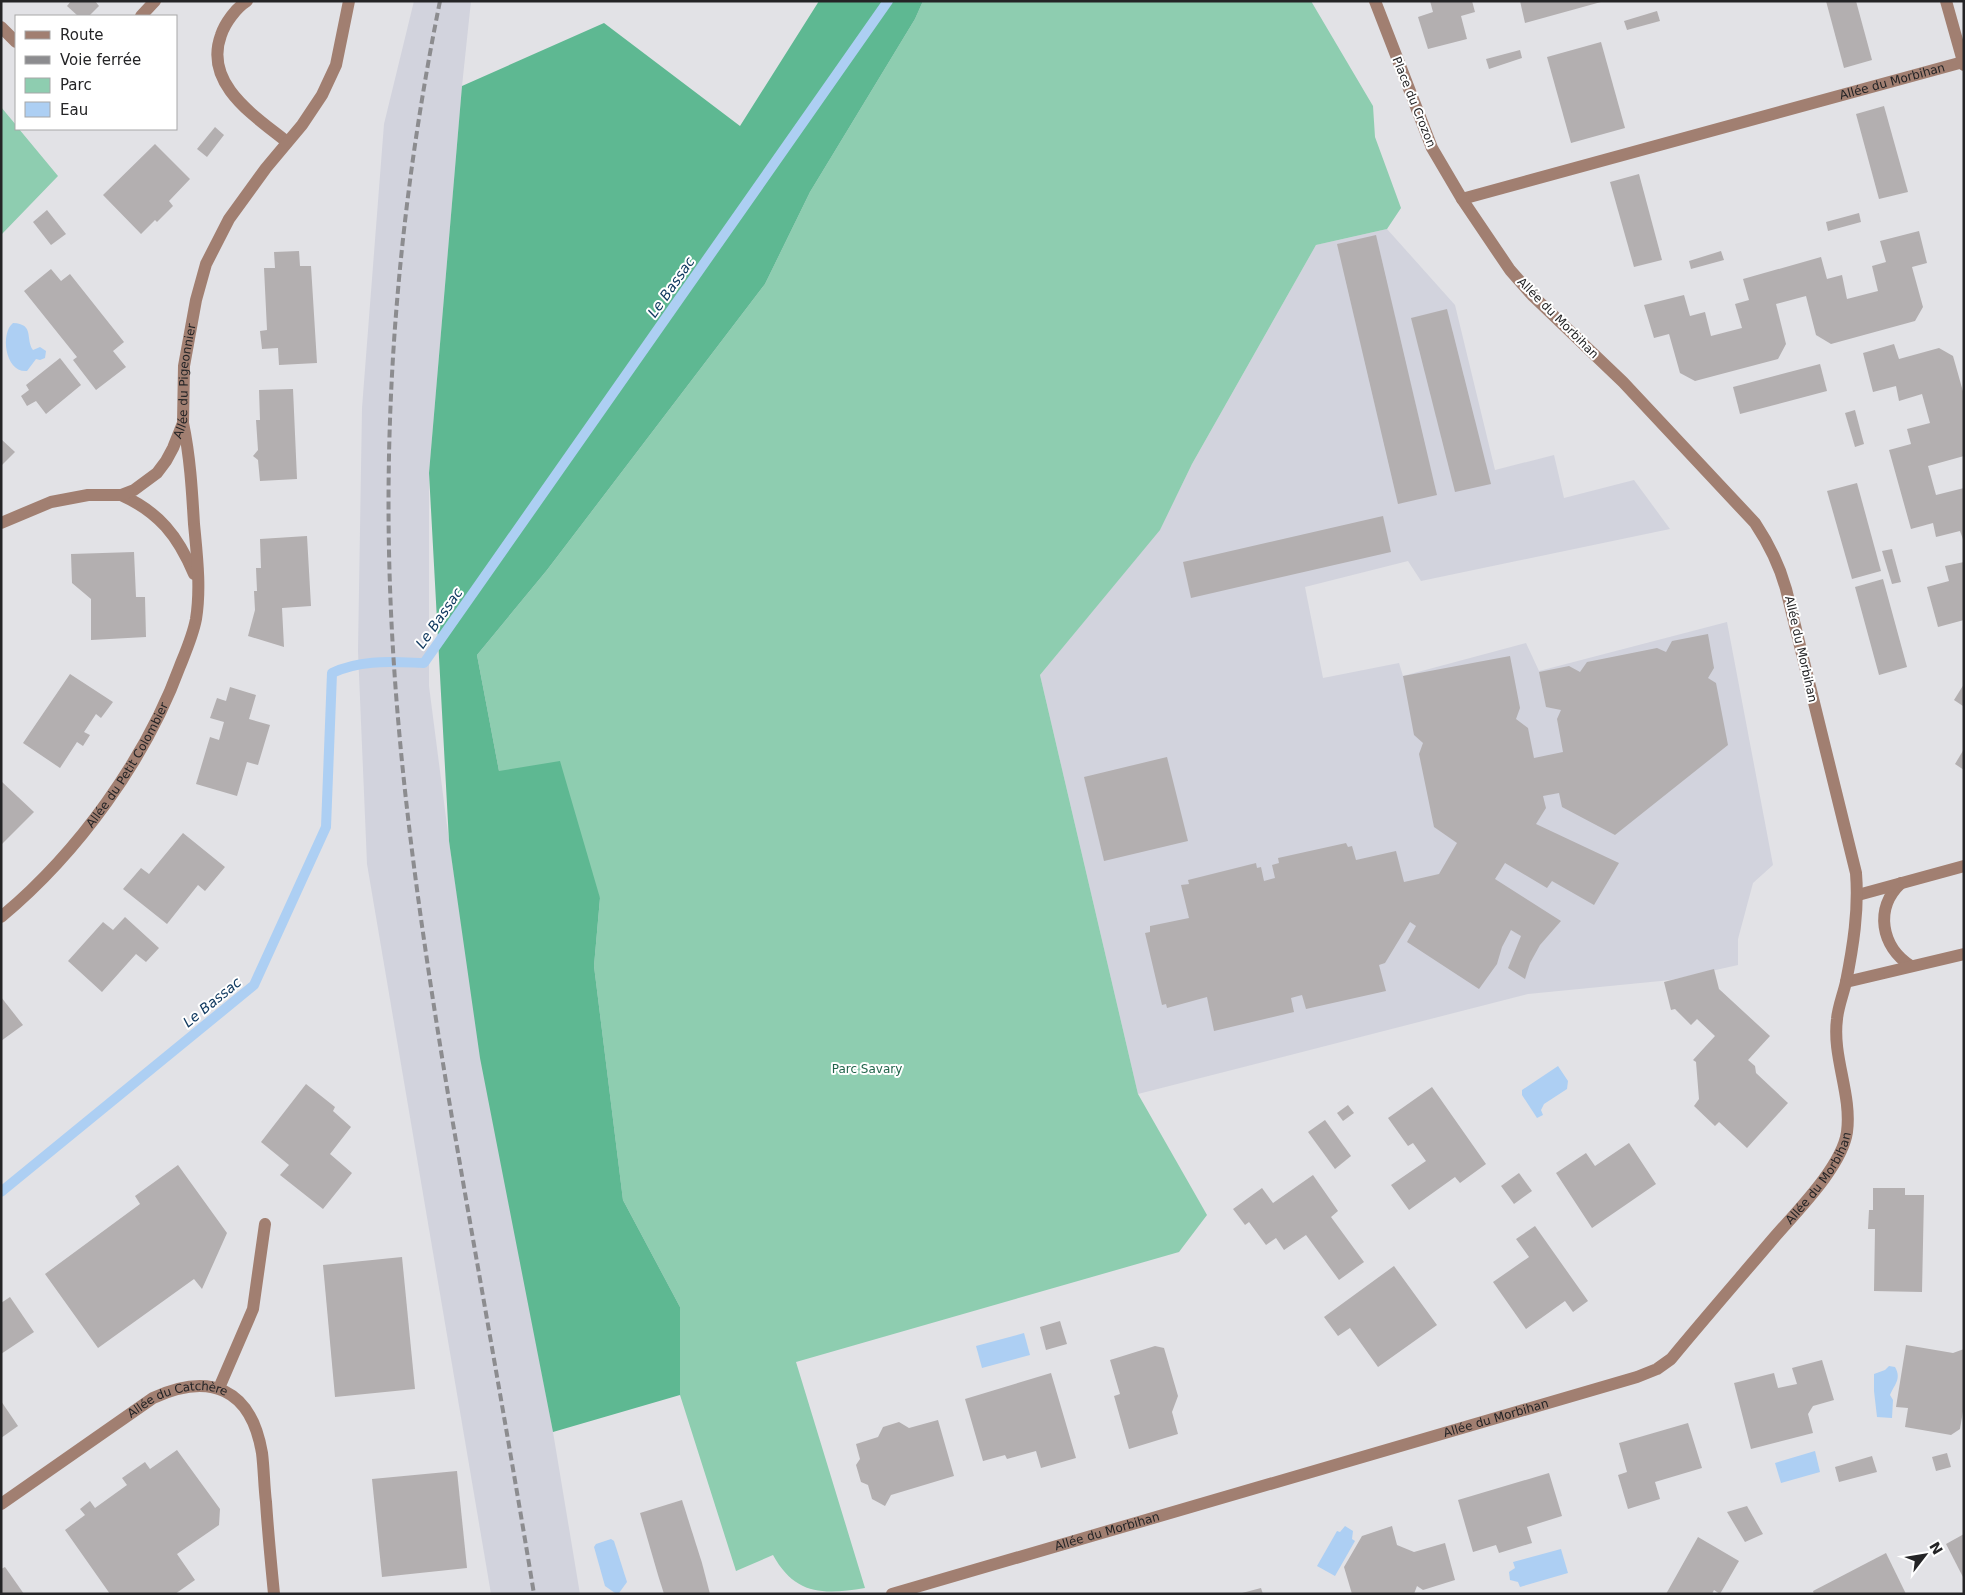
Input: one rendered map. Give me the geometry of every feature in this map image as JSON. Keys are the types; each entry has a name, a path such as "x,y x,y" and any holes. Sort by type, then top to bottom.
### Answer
{"street":[{"path":"142,15 155,1"},
{"name":"Allée du Pigeonnier","path":"1,523 51,502 70,497 121,495 134,490 156,473 174,448 183,423 184,366 196,300 206,264 229,219 266,168 312,111 329,82 336,65 348,1"},
{"name":"Place du Crozon","path":"1375,1 1432,148 1462,199"},
{"path":"1946,1 1963,64"},
{"path":"243,2 223,29 219,41 217,57 220,73 236,99 287,142"},
{"path":"1,27 15,41"},
{"name":"Allée du Morbihan","path":"892,1594 1637,1377 1665,1364 1805,1201 1840,1154 1847,1133 1848,1118 1836,1033 1837,1018 1846,982 1858,895 1856,873 1786,588 1778,564 1769,543 1755,523 1623,382 1510,270 1462,199 1963,64"},
{"name":"Allée du Petit Colombier","path":"1,917 55,865 104,806 155,725 192,637 196,620 198,583 189,450 183,423"},
{"name":"Allée du Petit Colombier","path":"121,495 145,506 169,529 188,560 198,583"},
{"path":"1858,895 1964,866"},
{"path":"1901,883 1890,895 1883,921 1893,949 1900,958 1911,966"},
{"path":"1846,982 1964,954"},
{"path":"219,1388 253,1309 265,1224"},
{"name":"Allée du Catchère","path":"1,1504 153,1398 167,1392 193,1386 219,1388 232,1395 250,1416 262,1452 274,1594"}],"shaded area":[{"path":"414,1 471,1 429,473 429,686 449,841 481,1052 553,1432 580,1594 491,1594 367,864 358,651 362,408 384,124"},
{"path":"1387,229 1455,305 1495,470 1554,455 1564,498 1634,480 1670,529 1421,581 1408,561 1305,587 1323,678 1399,663 1403,676 1526,643 1539,671 1727,622 1773,865 1753,883 1738,939 1738,965 1671,980 1528,994 1138,1094 1040,675 1160,529 1192,464 1316,245"}],"green space":[{"path":"819,1 923,1 915,19 810,192 765,284 547,570 477,655 499,771 560,761 600,898 594,966 623,1200 680,1307 680,1395 553,1432 480,1058 449,841 429,473 462,86 604,23 740,126"},
{"name":"Parc Savary","path":"923,1 1311,1 1373,106 1375,137 1401,208 1387,229 1316,245 1192,464 1160,530 1040,675 1138,1094 1207,1215 1179,1252 796,1362 865,1588 823,1591 801,1585 791,1578 773,1555 736,1571 680,1395 680,1307 623,1200 594,966 600,898 499,771 477,655 547,570 765,284 810,192 915,19"},
{"path":"1,107 15,124 15,130 20,130 58,176 1,235"}],"water":[{"path":"13,323 20,324 27,329 33,350 40,347 46,351 45,358 36,359 27,371 20,370 14,366 9,359 6,343 9,328"},
{"path":"1558,1066 1568,1081 1567,1089 1544,1104 1541,1110 1543,1115 1537,1118 1522,1095 1522,1090"},
{"path":"1024,1333 1030,1355 982,1368 976,1346"},
{"path":"1889,1366 1895,1367 1898,1375 1897,1382 1890,1395 1893,1400 1892,1418 1877,1417 1874,1374 1885,1370"},
{"path":"1815,1451 1820,1472 1781,1483 1775,1463"},
{"path":"1345,1526 1353,1531 1352,1539 1355,1541 1335,1576 1317,1566 1337,1531 1340,1532"},
{"path":"611,1539 614,1541 627,1582 619,1593 615,1593 605,1586 594,1547 596,1544"},
{"path":"1561,1549 1568,1573 1520,1587 1518,1582 1510,1580 1509,1572 1515,1568 1513,1562"}],"building":[{"path":"71,1 95,1 99,6 90,15 77,15 67,6"},
{"path":"1430,1 1472,1 1475,12 1461,16 1467,39 1428,49 1418,17 1433,12"},
{"path":"1520,1 1601,1 1601,2 1525,23"},
{"path":"1826,1 1856,1 1872,60 1844,68"},
{"path":"1657,11 1660,21 1627,30 1624,21"},
{"path":"1601,42 1625,128 1571,143 1547,57"},
{"path":"1520,50 1522,58 1489,69 1486,59"},
{"path":"1884,106 1908,192 1879,199 1856,114"},
{"path":"215,127 224,135 207,157 197,149"},
{"path":"155,144 190,179 169,201 173,206 157,222 155,220 141,234 103,195"},
{"path":"1639,174 1662,260 1634,267 1610,182"},
{"path":"47,210 66,234 51,245 33,222"},
{"path":"1859,213 1861,222 1828,231 1826,222"},
{"path":"1919,231 1927,263 1912,267 1923,307 1915,321 1831,344 1816,335 1806,296 1776,304 1786,344 1778,359 1695,381 1680,373 1669,334 1654,338 1644,305 1684,295 1690,316 1705,312 1711,336 1742,328 1735,304 1749,300 1743,279 1821,257 1827,279 1842,275 1847,299 1878,291 1872,266 1886,262 1880,241"},
{"path":"1376,235 1437,495 1398,504 1337,244"},
{"path":"299,251 300,266 311,266 317,363 279,365 278,348 262,349 260,331 267,330 264,268 275,268 274,252"},
{"path":"1721,251 1724,260 1691,269 1689,261"},
{"path":"51,269 61,281 70,274 124,342 113,351 126,367 96,390 73,360 77,357 24,291"},
{"path":"1447,309 1491,484 1455,492 1411,318"},
{"path":"1894,344 1899,359 1939,348 1953,356 1964,395 1964,456 1928,466 1936,495 1964,488 1964,542 1960,531 1936,537 1933,523 1911,529 1889,450 1911,444 1907,429 1930,423 1922,394 1899,401 1896,386 1873,392 1863,353"},
{"path":"60,358 81,385 46,414 36,401 27,406 21,396 29,390 26,385"},
{"path":"1820,364 1827,391 1740,414 1733,387"},
{"path":"293,389 297,479 260,481 258,460 253,456 258,450 256,420 260,420 259,390"},
{"path":"1855,410 1864,444 1855,447 1845,413"},
{"path":"1,439 15,452 1,466"},
{"path":"1857,483 1881,571 1852,579 1827,491"},
{"path":"1383,516 1391,552 1191,598 1183,562"},
{"path":"307,536 311,606 282,608 284,647 248,636 255,610 254,591 257,591 256,568 261,568 260,539"},
{"path":"1892,549 1901,582 1892,584 1882,551"},
{"path":"134,552 136,597 145,597 146,637 91,640 91,599 72,583 71,554"},
{"path":"1964,562 1964,620 1938,627 1927,587 1949,581 1945,566"},
{"path":"1883,579 1907,667 1879,675 1855,587"},
{"path":"1708,634 1714,668 1708,678 1716,683 1728,745 1615,835 1562,807 1559,793 1543,796 1546,808 1536,824 1619,863 1594,905 1552,881 1547,888 1505,863 1495,879 1561,921 1540,945 1530,963 1525,979 1508,968 1521,936 1511,930 1502,947 1497,964 1479,989 1407,942 1416,926 1410,922 1385,963 1379,965 1386,991 1306,1009 1302,995 1291,998 1294,1012 1214,1031 1207,997 1167,1008 1166,1004 1162,1005 1145,933 1150,932 1150,926 1189,918 1181,885 1189,884 1188,880 1256,863 1257,868 1261,867 1264,881 1275,878 1272,865 1279,863 1278,858 1346,843 1348,847 1352,846 1356,860 1396,851 1404,882 1439,874 1457,843 1434,827 1419,754 1423,743 1414,735 1403,676 1510,656 1520,708 1516,719 1528,728 1534,758 1563,752 1557,719 1561,710 1546,707 1539,672 1569,666 1580,672 1587,662 1657,648 1666,652 1672,641"},
{"path":"70,674 113,702 101,718 96,714 84,732 90,735 83,746 77,742 60,768 23,743"},
{"path":"1964,684 1964,705 1963,706 1954,700"},
{"path":"230,687 256,695 249,719 270,725 258,765 247,762 237,796 196,784 210,737 219,740 224,722 210,718 217,698 226,701"},
{"path":"1964,749 1964,770 1955,764"},
{"path":"1167,757 1188,841 1104,861 1084,777"},
{"path":"1,781 34,812 1,845"},
{"path":"183,833 225,867 205,891 198,885 167,924 123,889 141,868 149,874"},
{"path":"125,917 159,948 146,962 136,954 102,992 68,961 103,922 113,930"},
{"path":"1714,969 1719,989 1770,1036 1748,1060 1755,1066 1756,1073 1788,1103 1747,1148 1719,1122 1715,1126 1694,1106 1699,1099 1696,1062 1693,1060 1715,1036 1697,1019 1691,1025 1675,1009 1671,1010 1664,982"},
{"path":"1,997 23,1025 1,1041"},
{"path":"306,1084 335,1107 333,1111 351,1127 330,1154 352,1173 323,1209 280,1175 289,1165 261,1142"},
{"path":"1432,1087 1486,1164 1460,1183 1455,1177 1409,1210 1391,1185 1426,1161 1413,1143 1408,1146 1388,1118"},
{"path":"1348,1105 1354,1113 1343,1121 1337,1113"},
{"path":"1325,1120 1351,1156 1335,1169 1308,1132"},
{"path":"1629,1143 1656,1184 1592,1228 1556,1173 1586,1153 1595,1166"},
{"path":"178,1165 227,1233 202,1289 194,1279 98,1348 45,1274 140,1204 135,1196"},
{"path":"1519,1173 1532,1191 1514,1204 1501,1186"},
{"path":"1313,1175 1338,1211 1331,1217 1364,1262 1339,1280 1306,1235 1284,1250 1276,1238 1266,1245 1249,1222 1245,1225 1233,1209 1262,1188 1273,1203"},
{"path":"1873,1188 1905,1188 1905,1195 1924,1195 1922,1292 1874,1291 1875,1229 1868,1229 1869,1210 1873,1210"},
{"path":"1535,1226 1588,1301 1573,1312 1565,1301 1526,1329 1493,1282 1529,1257 1516,1239"},
{"path":"402,1257 415,1389 335,1397 323,1265"},
{"path":"1394,1266 1437,1325 1378,1367 1350,1328 1338,1336 1324,1317"},
{"path":"10,1297 34,1332 1,1354 1,1303"},
{"path":"1060,1321 1067,1344 1046,1350 1040,1327"},
{"path":"1906,1345 1953,1353 1964,1349 1964,1405 1960,1429 1951,1435 1905,1427 1908,1408 1896,1407"},
{"path":"1155,1346 1164,1348 1178,1396 1172,1412 1178,1434 1129,1449 1114,1396 1120,1394 1110,1360"},
{"path":"1822,1360 1834,1400 1813,1406 1808,1414 1813,1433 1751,1449 1734,1383 1774,1373 1778,1388 1797,1384 1792,1368"},
{"path":"1051,1373 1076,1458 1041,1468 1036,1451 1007,1459 1005,1455 983,1461 965,1399"},
{"path":"1,1401 18,1426 1,1438"},
{"path":"938,1420 954,1476 891,1495 885,1506 872,1499 868,1485 861,1482 856,1465 860,1459 856,1444 878,1437 883,1427 899,1422 909,1428"},
{"path":"1688,1423 1702,1468 1655,1482 1660,1499 1628,1509 1618,1475 1627,1472 1619,1443"},
{"path":"177,1450 220,1509 219,1525 177,1554 195,1580 175,1594 110,1594 65,1530 85,1515 80,1509 90,1501 95,1508 127,1485 122,1478 145,1462 150,1469"},
{"path":"1947,1453 1951,1467 1936,1471 1932,1457"},
{"path":"1872,1456 1877,1472 1839,1482 1835,1467"},
{"path":"457,1471 467,1568 382,1577 372,1479"},
{"path":"1549,1473 1562,1516 1527,1527 1532,1543 1499,1553 1496,1545 1473,1552 1458,1500"},
{"path":"682,1500 710,1594 664,1594 658,1575 640,1513"},
{"path":"1747,1506 1763,1534 1745,1542 1727,1512"},
{"path":"1392,1526 1397,1545 1414,1552 1445,1543 1455,1580 1423,1590 1417,1586 1414,1594 1352,1594 1344,1567 1362,1536"},
{"path":"1964,1534 1964,1579 1946,1544"},
{"path":"1698,1537 1739,1561 1720,1594 1714,1590 1712,1594 1666,1594"},
{"path":"1886,1553 1906,1594 1814,1594 1813,1591"},
{"path":"5,1567 24,1594 1,1594 1,1569"},
{"path":"1261,1588 1263,1594 1242,1594 1242,1593"}],"waterway":[{"name":"Le Bassac","path":"1,1192 254,985 326,827 332,673 366,663 424,663 888,1"}],"railway":[{"path":"440,1 426,74 405,220 392,366 389,513 393,652 411,845 429,972 449,1100 534,1594"}]}
